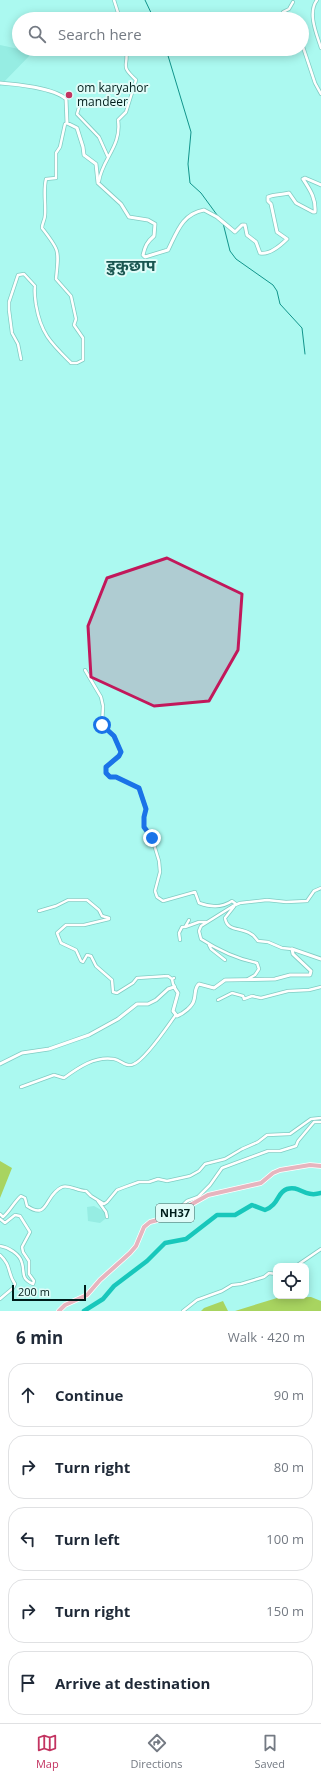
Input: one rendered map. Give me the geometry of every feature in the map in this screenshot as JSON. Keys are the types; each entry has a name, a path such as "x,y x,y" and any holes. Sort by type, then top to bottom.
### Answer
{"main road":[{"name":"NH37","path":"59,1311 65,1305 87,1295 100,1280 123,1260 136,1246 147,1224 169,1217 208,1195 261,1183 273,1173 280,1170 310,1165 321,1166"}],"street":[{"path":"114,0 118,12"},
{"path":"316,0 314,4 313,25 321,48"},
{"path":"283,12 288,9 293,2"},
{"path":"99,183 99,179 108,158 114,149 118,136 120,129 118,120 126,112 136,80 126,70 125,65 127,56"},
{"path":"306,56 315,83 321,94"},
{"path":"0,83 29,86 60,94 66,99 67,123 62,129 60,146 56,153 56,178 46,179 45,183 45,218 42,228 55,245 58,253 56,279 71,296 76,319 74,326 83,338 83,360 70,363 43,331 38,318 34,293 35,286 24,274 18,275 9,302 12,333 18,344 21,359"},
{"path":"81,101 77,114 99,137 108,158"},
{"path":"67,123 77,128 83,146 84,155 96,164 97,180 99,183 121,204 129,216 148,220 155,224 154,236 147,243 144,250 143,256 145,257 168,250 181,223 196,212 206,210 224,222 235,232 242,224 245,225 247,235 256,242 260,253 278,248 287,239 277,232 268,197 274,194 281,195 289,193 296,203 315,212 314,196 303,179 305,178 321,185"},
{"path":"84,670 101,697 103,706 102,725 114,736 121,752 119,756 106,767 106,773 110,777 116,777 139,788 145,804 146,809 144,827 152,838 159,861 160,872 155,890 157,897 163,901 195,892 199,903 210,907 224,905 232,901 236,904"},
{"path":"247,980 255,975 259,969 257,963 241,959 209,945 201,939 199,931 206,922 236,904 267,900 286,902 307,901 314,891 321,888"},
{"path":"39,911 56,906 68,900 87,900 99,910 102,916 109,919 84,925 66,925 57,932 61,943 76,950 81,961 83,962 87,955 91,956 96,966 112,980 113,992 117,993 133,983 137,978 168,976 173,979 178,993 173,1011 176,1016"},
{"path":"236,904 225,918 226,923 231,928 252,934 258,941 268,942 282,948 292,949 321,959"},
{"path":"185,927 190,920"},
{"path":"180,940 178,933 182,928 200,922 206,922"},
{"path":"209,945 211,949 225,960"},
{"path":"21,1087 54,1075 64,1078 90,1061 115,1059 128,1066 133,1065 140,1060 162,1036 176,1016 182,1014 194,1002 196,988 199,984 214,988 225,980 247,980 310,975 311,971 293,954 292,949"},
{"path":"0,1064 22,1053 49,1049 89,1036 118,1019 137,1004 148,1004 156,1000 168,989 174,987 178,993"},
{"path":"218,1000 232,993 243,996 244,999 252,996 260,998 288,991 308,990 321,987"},
{"path":"0,1214 3,1216 7,1213 14,1202 21,1196 25,1198 27,1206 35,1212 39,1211 44,1208 52,1193 63,1186 71,1187 77,1191 86,1191 104,1204 118,1190 125,1187 139,1182 149,1182 158,1179 167,1181 190,1176 199,1171 205,1164 225,1159 258,1142 267,1135 290,1134 311,1119 321,1118"},
{"path":"176,1213 187,1201 198,1197 210,1185 222,1168 268,1151 280,1151 296,1146 298,1141 314,1122 321,1122"},
{"path":"96,1199 106,1212 107,1217"},
{"path":"0,1219 5,1223 15,1215 20,1216 30,1232 22,1247 23,1252 29,1261 29,1274 34,1281 33,1284 28,1281 24,1275 22,1261 13,1251 0,1246"},
{"path":"300,1263 321,1249"},
{"path":"0,1255 10,1268 11,1279 15,1284 13,1288 0,1299"},
{"path":"183,1311 197,1300 222,1291 232,1285 241,1284 264,1277 269,1273 273,1274"}],"highlighted area":[{"path":"167,558 242,594 238,650 209,701 154,706 91,677 88,626 107,578"}],"shaded area":[{"path":"0,45 12,48 12,56 29,56 0,86"},
{"path":"94,1206 105,1212 105,1219 100,1223 88,1221 87,1207"}],"green space":[{"path":"0,1161 12,1168 0,1198"},
{"path":"309,1297 321,1301 321,1311 235,1311 274,1299 309,1299"},
{"path":"223,1301 228,1311 201,1311 204,1308"}],"waterway":[{"path":"145,0 151,12"},
{"path":"168,56 191,132 188,164 190,183 201,193 220,219"},
{"path":"223,223 230,251 236,259 273,285 277,291 280,304 302,328 305,354"},
{"path":"84,1311 103,1299 114,1286 147,1261 165,1243 186,1239 217,1215 235,1215 252,1205 265,1210 273,1205 281,1193 291,1188 310,1194 321,1193"}],"place":[{"name":"om karyahor mandeer","path":"69,95"}],"district":[{"name":"डुकुछाप","path":"131,265"}],"route":[{"path":"102,725 114,736 116,744 121,752 119,756 106,767 106,773 110,777 116,777 139,788 146,809 144,827 152,838"}]}
